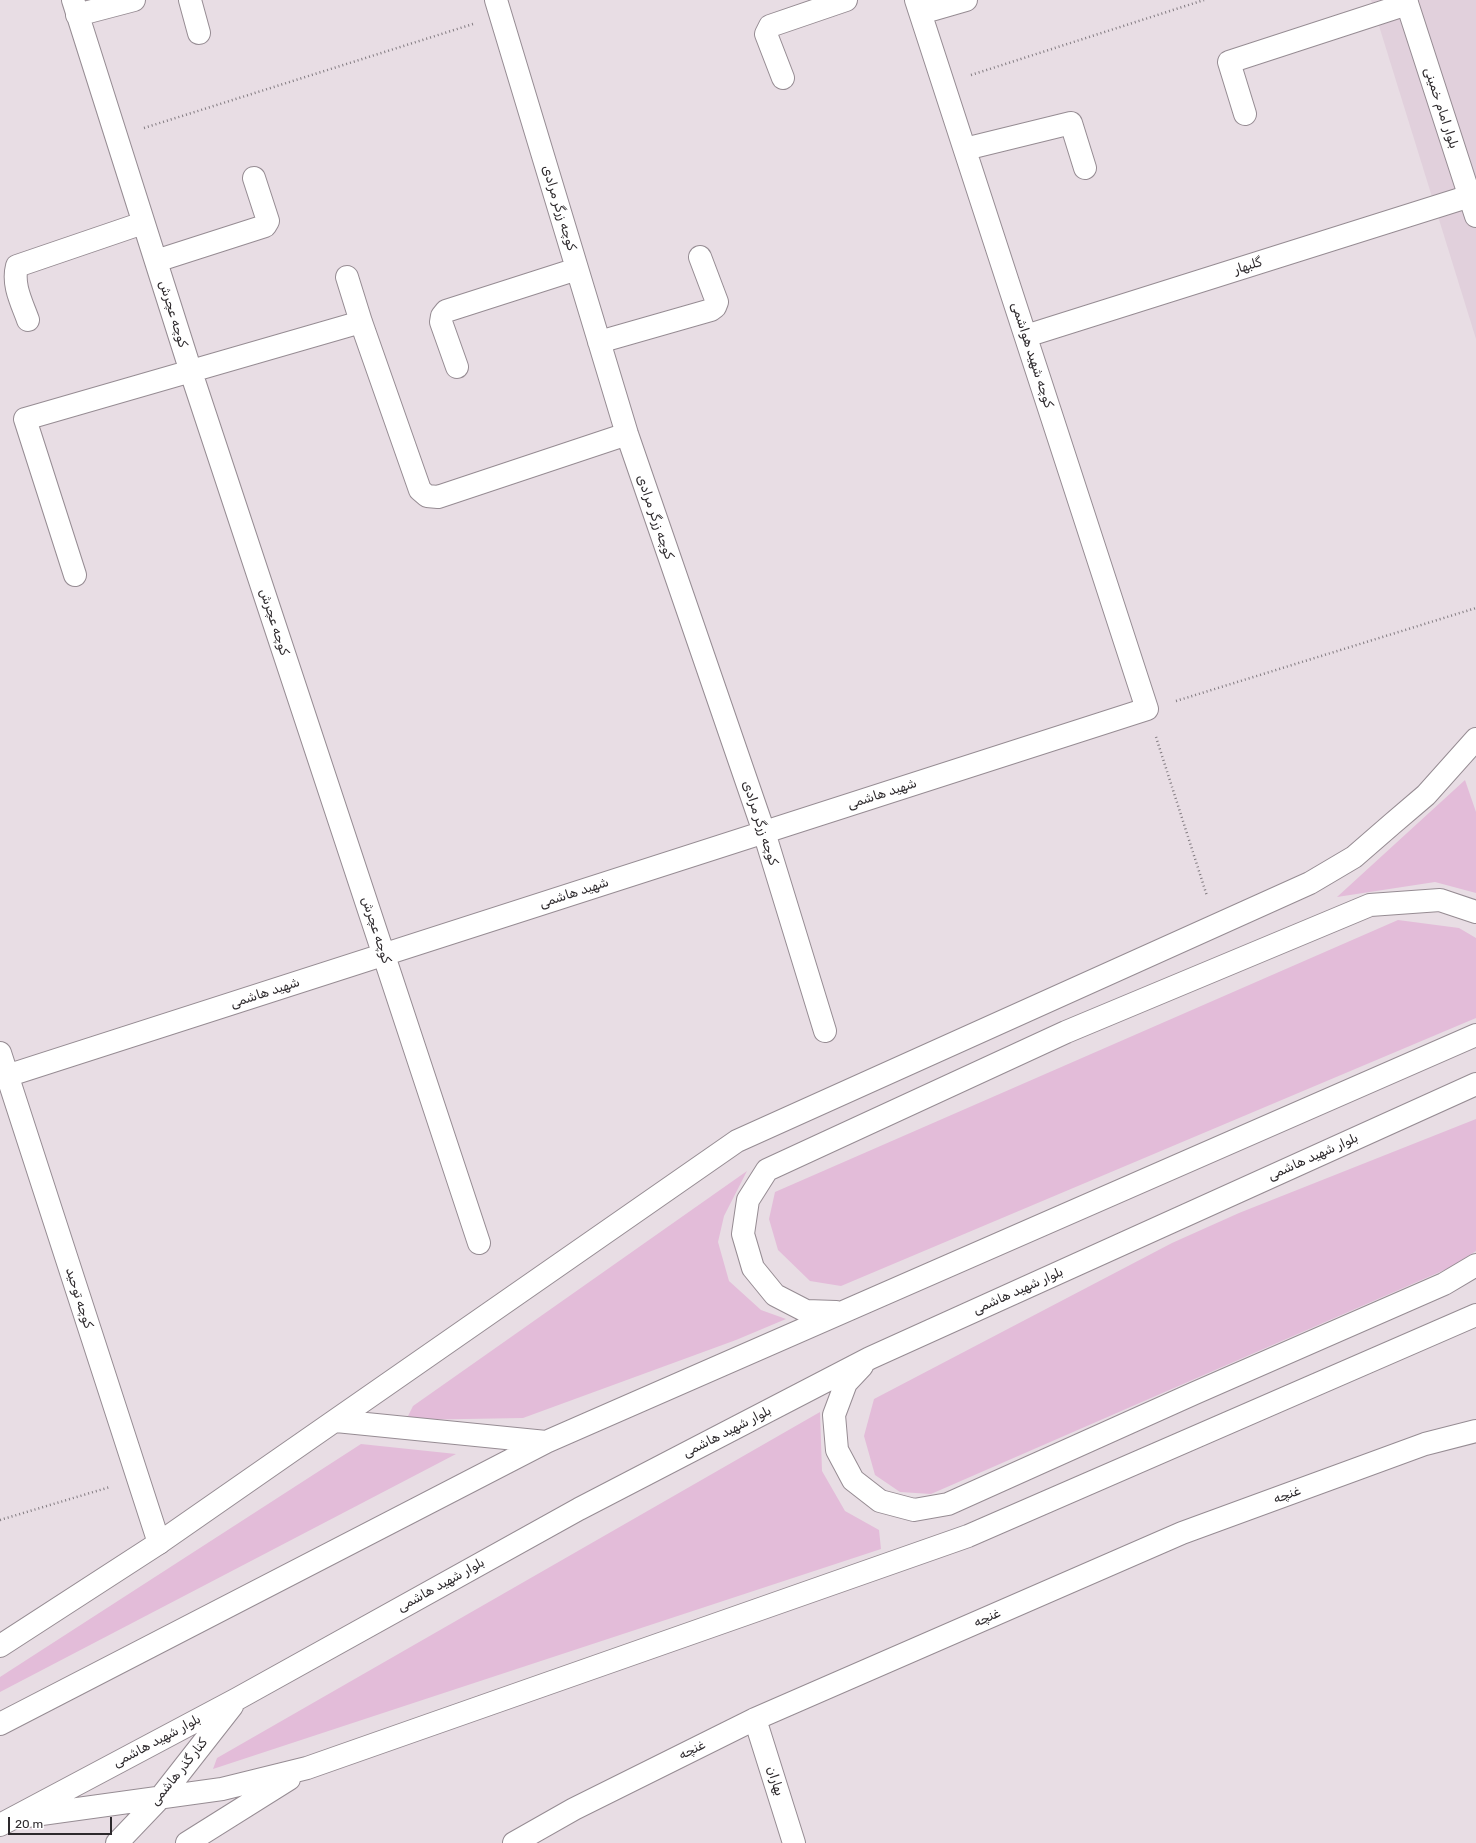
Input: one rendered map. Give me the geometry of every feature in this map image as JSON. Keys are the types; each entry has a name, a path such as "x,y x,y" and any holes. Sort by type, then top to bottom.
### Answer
{"main road":[{"path":"75,7 134,0"},
{"path":"190,0 199,33"},
{"path":"783,78 766,34 770,26 846,0"},
{"path":"918,6 966,0"},
{"path":"1245,114 1228,62 1407,2"},
{"name":"بلوار امام خمینی","path":"1407,2 1473,206"},
{"name":"کوچه شهید هواشمی","path":"918,6 1147,709"},
{"name":"کوچه عچرش","path":"75,7 191,372 479,1243"},
{"name":"کوچه زرگر مرادی","path":"498,8 627,434 764,832 825,1030"},
{"path":"965,149 1071,123 1085,168"},
{"path":"156,261 265,226 268,222 254,178"},
{"name":"گلبهار","path":"1026,336 1473,206"},
{"path":"28,320 16,287 15,275 17,266 143,223"},
{"path":"599,342 711,310 715,307 717,302 700,257"},
{"path":"457,367 441,322 442,316 446,311 577,269"},
{"path":"347,277 361,322 420,490 427,496 438,497 627,434"},
{"path":"75,575 25,419 361,322"},
{"name":"شهید هاشمی","path":"4,1077 1147,709"},
{"path":"0,1646 158,1544 737,1141 1310,883 1354,857 1426,796 1476,739"},
{"path":"842,1313 806,1311 775,1295 753,1268 743,1234 748,1200 767,1170 1066,1032 1370,905 1440,900 1476,912"},
{"path":"0,1724 546,1442 1476,1035"},
{"name":"کوچه توحید","path":"0,1053 4,1077 138,1478 158,1544"},
{"name":"بلوار شهید هاشمی","path":"6,1821 237,1699 579,1509 870,1358 1476,1084"},
{"path":"870,1358 846,1383 834,1415 837,1450 853,1480 880,1501 914,1510 948,1504 1188,1396 1444,1284 1476,1265"},
{"path":"6,1821 222,1789 307,1768 968,1536 1476,1315"},
{"path":"336,1421 546,1442"},
{"name":"غنچه","path":"514,1843 574,1809 755,1719 1182,1533 1425,1444 1476,1431"},
{"name":"کنار گذر هاشمی","path":"117,1843 160,1798 237,1699"},
{"name":"بهاران","path":"755,1719 794,1843"},
{"path":"187,1843 307,1768"}],"path":[{"path":"944,84 1204,0"},
{"path":"117,137 498,8"},
{"path":"1216,925 1147,709 1476,608"},
{"path":"0,1520 138,1478"}],"shaded area":[{"path":"1371,0 1476,0 1476,339"},
{"path":"1465,780 1476,812 1476,893 1435,882 1337,897"},
{"path":"1398,920 1459,928 1476,938 1476,1018 841,1286 810,1281 778,1250 769,1219 775,1192"},
{"path":"1476,1119 1476,1251 1449,1268 931,1494 900,1492 875,1475 864,1436 874,1399 1172,1243 1239,1213"},
{"path":"747,1171 724,1216 718,1242 729,1281 761,1310 786,1319 736,1340 523,1418 406,1420 413,1406"},
{"path":"820,1412 822,1471 845,1511 879,1530 881,1549 213,1769 217,1758"},
{"path":"361,1444 456,1454 0,1692 0,1677"}]}
